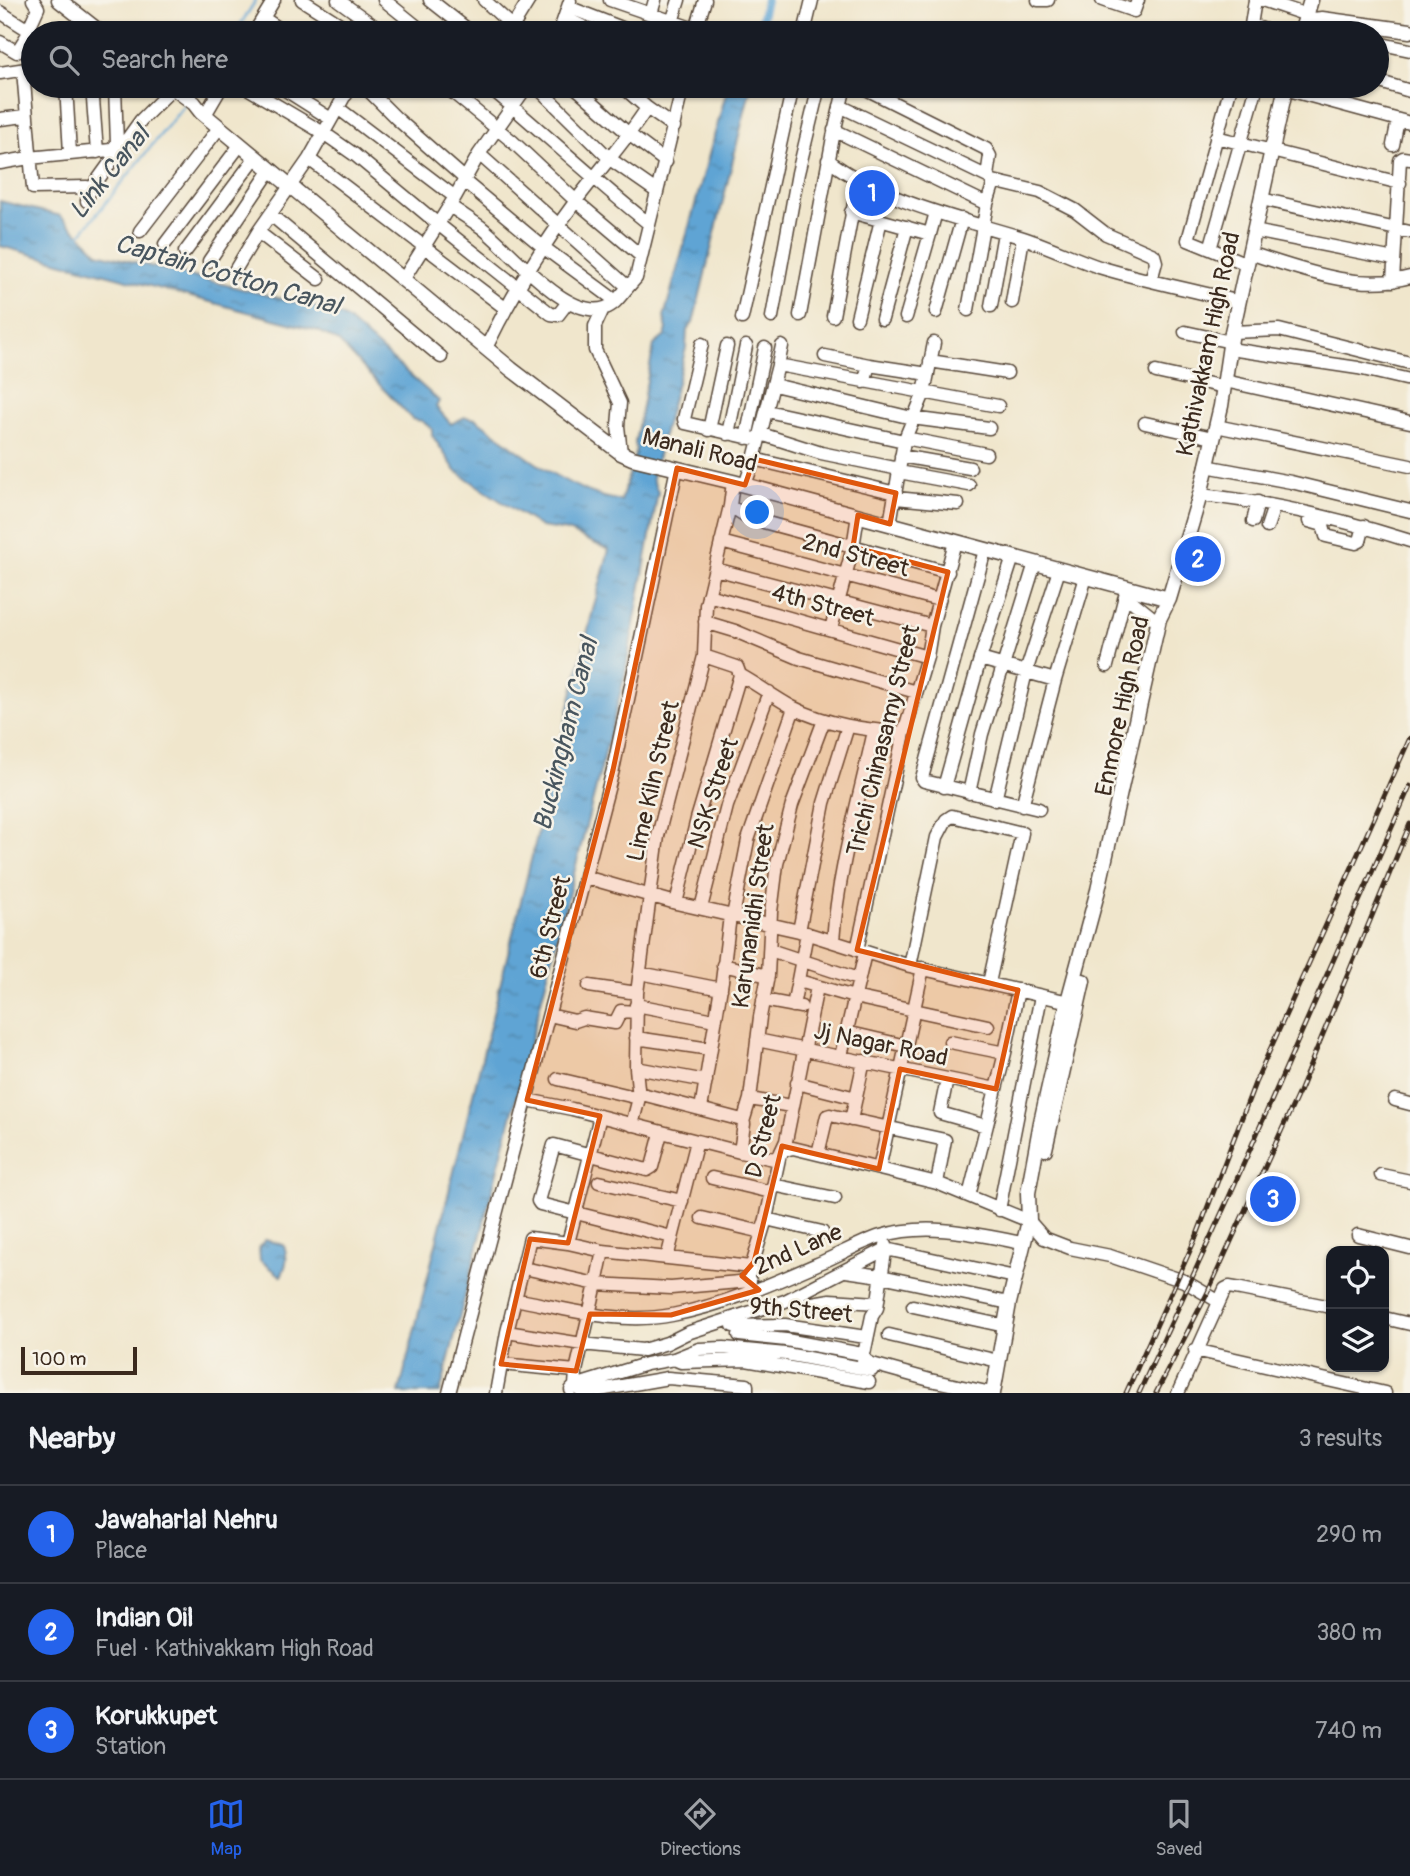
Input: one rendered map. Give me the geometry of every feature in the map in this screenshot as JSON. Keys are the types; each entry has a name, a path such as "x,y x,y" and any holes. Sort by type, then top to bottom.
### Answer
{"main road":[{"path":"59,0 86,21"},
{"path":"1308,21 1311,0"},
{"path":"1310,18 1337,21"},
{"path":"1310,18 1313,21"},
{"path":"1389,28 1410,31"},
{"path":"1389,37 1410,40"},
{"name":"Manali Road","path":"180,98 486,348 626,456 739,483 1035,563 1086,577 1126,594 1167,604"},
{"name":"Kathivakkam High Road","path":"1167,604 1200,495 1284,98"},
{"name":"Enmore High Road","path":"991,1390 1022,1243 1029,1222 1030,1204 1034,1197 1073,1002 1158,622 1167,604"},
{"name":"Enmore High Road","path":"1073,1002 1168,620 1167,604"}],"street":[{"path":"33,0 38,8 33,21"},
{"path":"266,21 263,19 274,0"},
{"path":"302,0 335,21"},
{"path":"338,0 366,21"},
{"path":"430,0 457,21"},
{"path":"520,21 529,0"},
{"path":"610,0 632,4 669,21"},
{"path":"651,14 655,0"},
{"path":"672,21 679,0"},
{"path":"701,21 705,0"},
{"path":"807,21 812,0"},
{"path":"1038,0 1048,0"},
{"path":"1102,0 1134,11 1138,0"},
{"path":"1250,20 1255,0"},
{"path":"1262,0 1310,18"},
{"path":"487,1 507,21"},
{"path":"384,21 390,2 411,21"},
{"path":"568,8 583,21"},
{"path":"568,8 603,21"},
{"path":"0,12 21,25"},
{"path":"0,42 17,52 21,46"},
{"path":"1389,46 1410,50"},
{"path":"0,74 21,70"},
{"path":"1389,85 1410,91"},
{"path":"26,98 25,116 33,188 87,187"},
{"path":"66,98 70,153"},
{"path":"93,98 97,152"},
{"path":"0,163 111,150 117,144 115,98"},
{"path":"87,201 89,192 136,127 161,98"},
{"path":"197,110 210,98"},
{"path":"264,98 355,155 518,289 555,315 558,315 568,302"},
{"path":"303,98 335,114 453,202 528,271 568,302 579,308 603,309 616,302 636,278 680,98"},
{"path":"234,272 258,232 291,188 344,98"},
{"path":"377,98 463,177 464,181 616,302"},
{"path":"459,98 641,256"},
{"path":"504,98 593,179 648,223"},
{"path":"403,280 453,202 479,154 518,98"},
{"path":"548,98 610,159 656,191"},
{"path":"588,98 666,162"},
{"path":"635,98 674,127"},
{"path":"742,318 790,98"},
{"path":"772,317 798,173 816,98"},
{"path":"800,315 842,98"},
{"path":"884,98 986,149 990,156 984,227 968,310"},
{"path":"1227,98 1188,240 1210,249 1343,279 1374,283 1393,282 1410,276"},
{"path":"1210,249 1254,98"},
{"path":"1324,98 1404,121 1393,145"},
{"path":"840,106 990,178 1040,192 1075,210 1106,234 1154,255 1156,262 1151,280"},
{"path":"486,348 505,308 544,247 576,201 630,135 646,108"},
{"path":"0,119 25,116"},
{"path":"140,231 219,128"},
{"path":"834,130 987,204"},
{"path":"1216,136 1400,183"},
{"path":"165,244 240,145"},
{"path":"479,154 628,287"},
{"path":"185,252 255,158"},
{"path":"1393,282 1401,158 1410,159"},
{"path":"309,159 505,308"},
{"path":"828,160 850,176 936,212 1023,238 1099,267 1239,302"},
{"path":"209,261 270,171"},
{"path":"833,316 851,212 855,203 866,196 893,196"},
{"path":"1261,199 1410,232"},
{"path":"851,212 930,234"},
{"path":"906,317 936,212"},
{"path":"271,215 441,357"},
{"path":"936,312 962,219"},
{"path":"857,318 881,220"},
{"path":"882,319 907,227"},
{"path":"1254,231 1394,259"},
{"path":"258,232 319,279"},
{"path":"991,306 1004,233"},
{"path":"1012,302 1023,238"},
{"path":"603,309 595,326 595,350 620,403 618,426 626,456"},
{"path":"1231,341 1279,330 1410,363"},
{"path":"1185,332 1410,380"},
{"path":"890,524 904,440 924,393 934,343"},
{"path":"702,344 684,421 688,425 756,437 821,453 900,466 969,485"},
{"path":"709,430 727,346"},
{"path":"728,434 746,346"},
{"path":"756,437 767,411 782,346"},
{"path":"756,437 765,348"},
{"path":"825,356 869,365 1007,373"},
{"path":"864,382 869,365"},
{"path":"778,366 998,406"},
{"path":"1156,372 1410,422"},
{"path":"774,385 912,418 989,428"},
{"path":"767,411 986,454"},
{"path":"1145,423 1214,432 1410,466"},
{"name":"Lime Kiln Street","path":"632,1125 638,1095 636,1003 658,836 704,656 708,596 721,542 739,483 754,459 756,437"},
{"path":"754,459 896,496 957,504"},
{"path":"900,466 970,468"},
{"path":"1206,466 1291,481 1410,511"},
{"name":"6th Street","path":"449,1393 613,770 677,468"},
{"path":"1200,495 1277,506 1326,522 1346,521 1363,531 1410,548"},
{"path":"1253,521 1258,502"},
{"path":"730,506 749,518 948,572"},
{"path":"1267,527 1277,506"},
{"path":"831,629 853,547 858,515"},
{"path":"1341,539 1346,521"},
{"path":"1326,522 1326,536 1358,543 1363,531"},
{"path":"1363,531 1410,541"},
{"name":"2nd Street","path":"721,542 939,600"},
{"name":"Trichi Chinasamy Street","path":"841,1056 859,979 861,951 904,733 927,657 932,626 955,542"},
{"path":"985,550 922,775 924,781 944,787 1040,808"},
{"path":"944,787 980,659 1013,557"},
{"path":"969,793 1001,666 1035,563"},
{"path":"715,569 932,626"},
{"path":"995,800 1026,672 1059,570"},
{"path":"1022,806 1055,680 1086,577"},
{"path":"1126,594 1158,622"},
{"path":"1107,666 1126,594"},
{"name":"4th Street","path":"708,596 927,657"},
{"path":"705,622 735,631 809,661 916,692"},
{"path":"676,903 696,819 740,675 737,667 704,656"},
{"path":"980,659 1055,680"},
{"path":"740,675 794,708 824,720 874,731 904,733"},
{"name":"NSK Street","path":"701,908 727,807 769,692"},
{"path":"701,1110 731,916 748,840 794,708"},
{"name":"Karunanidhi Street","path":"740,1153 768,976 777,864 792,805 807,772 824,720"},
{"path":"793,1006 799,981 803,932 824,803 848,726"},
{"path":"833,941 844,869 874,731"},
{"path":"879,1169 914,1010 917,967 937,838 946,820 952,816 1022,833 989,983"},
{"path":"585,877 651,897 803,932 917,967 1073,1002"},
{"path":"770,950 859,979"},
{"path":"723,964 768,976"},
{"path":"640,973 721,989"},
{"path":"799,981 854,997 988,1026"},
{"path":"589,986 636,1003 715,1020"},
{"name":"D Street","path":"755,1286 751,1267 764,1226 780,1154 786,1142 791,1106 817,987"},
{"path":"969,1196 1018,990"},
{"path":"999,1210 1041,996"},
{"path":"763,1000 813,1010"},
{"path":"550,1015 575,1021 584,1017 615,1023 620,1011 636,1003"},
{"path":"846,1032 906,1046"},
{"path":"636,1038 710,1049"},
{"name":"Jj Nagar Road","path":"757,1040 996,1089"},
{"path":"950,1042 1005,1053"},
{"path":"850,1120 864,1061"},
{"path":"636,1068 706,1081"},
{"path":"558,1079 638,1095 743,1122"},
{"path":"947,1079 940,1113 986,1126"},
{"path":"797,1083 856,1098"},
{"path":"750,1099 791,1106"},
{"path":"527,1100 600,1116 740,1153 770,1159 789,1148 937,1184 1029,1222 1044,1237 1070,1248 1110,1256 1184,1281 1218,1301"},
{"path":"1395,1100 1410,1104"},
{"path":"818,1154 827,1116 830,1115 946,1141 937,1184"},
{"path":"568,1243 600,1116"},
{"path":"661,1133 653,1165 649,1169 554,1144 538,1201 540,1204 672,1237"},
{"path":"667,1258 697,1141"},
{"path":"1381,1174 1410,1181"},
{"path":"712,1178 835,1198"},
{"path":"599,1182 682,1201"},
{"path":"702,1218 822,1232"},
{"name":"2nd Lane","path":"515,1299 602,1317 634,1319 671,1315 755,1286 880,1236 917,1230 949,1229 1022,1243"},
{"path":"870,1377 862,1354 872,1316 877,1308 888,1235"},
{"path":"1358,1235 1410,1248"},
{"path":"496,1393 507,1332 532,1237 603,1251 751,1267"},
{"path":"507,1332 643,1350 785,1301 886,1249 1015,1277"},
{"path":"574,1390 603,1251"},
{"path":"524,1268 596,1284 671,1288 755,1286"},
{"path":"846,1271 1009,1303"},
{"path":"1178,1393 1195,1350 1225,1289 1229,1287 1326,1306"},
{"path":"801,1305 830,1300 877,1303"},
{"path":"913,1306 1005,1326"},
{"path":"1389,1319 1410,1324"},
{"name":"9th Street","path":"862,1354 736,1330 785,1325 866,1337"},
{"path":"889,1335 998,1361"},
{"path":"574,1390 646,1364 674,1359 699,1349 724,1348 786,1354 870,1377 930,1380 991,1390"},
{"path":"1195,1350 1385,1393"},
{"path":"501,1363 576,1371"},
{"path":"556,1393 668,1378 746,1385 747,1393"}],"highlighted area":[{"path":"754,459 896,493 890,524 858,515 853,547 948,572 857,950 1018,990 996,1089 900,1069 879,1169 782,1146 754,1262 742,1276 759,1290 671,1315 590,1314 576,1371 501,1364 530,1239 568,1243 600,1116 527,1100 613,770 677,468 745,485"}],"water":[{"path":"725,98 748,98 693,323 687,330 686,348 652,478 658,492 624,679 440,1393 399,1393 609,550 568,531 541,527 456,471 432,435 432,429 422,421 412,419 339,342 319,331 0,246 0,201 61,216 98,253 334,312 348,320 439,401 436,407 451,424 465,417 476,419 544,469 581,489 621,501 636,451 635,442 654,345 665,336 667,329 664,317"},
{"path":"265,1240 284,1245 286,1261 281,1276 260,1260 259,1247"}],"waterway":[{"name":"Link Canal","path":"243,21 256,0"},
{"name":"Buckingham Canal","path":"761,21 766,0"},
{"name":"Link Canal","path":"79,236 187,102"}],"railway":[{"path":"1126,1393 1197,1235 1255,1083 1410,738"},
{"path":"1139,1393 1229,1197 1410,786"},
{"path":"1156,1393 1207,1294 1299,1092 1410,824"}],"place":[{"name":"Jawaharlal Nehru","path":"872,193"},
{"name":"Indian Oil","path":"1198,559"},
{"name":"Korukkupet","path":"1273,1199"}],"water label":[{"name":"Captain Cotton Canal","path":"228,274"}]}
